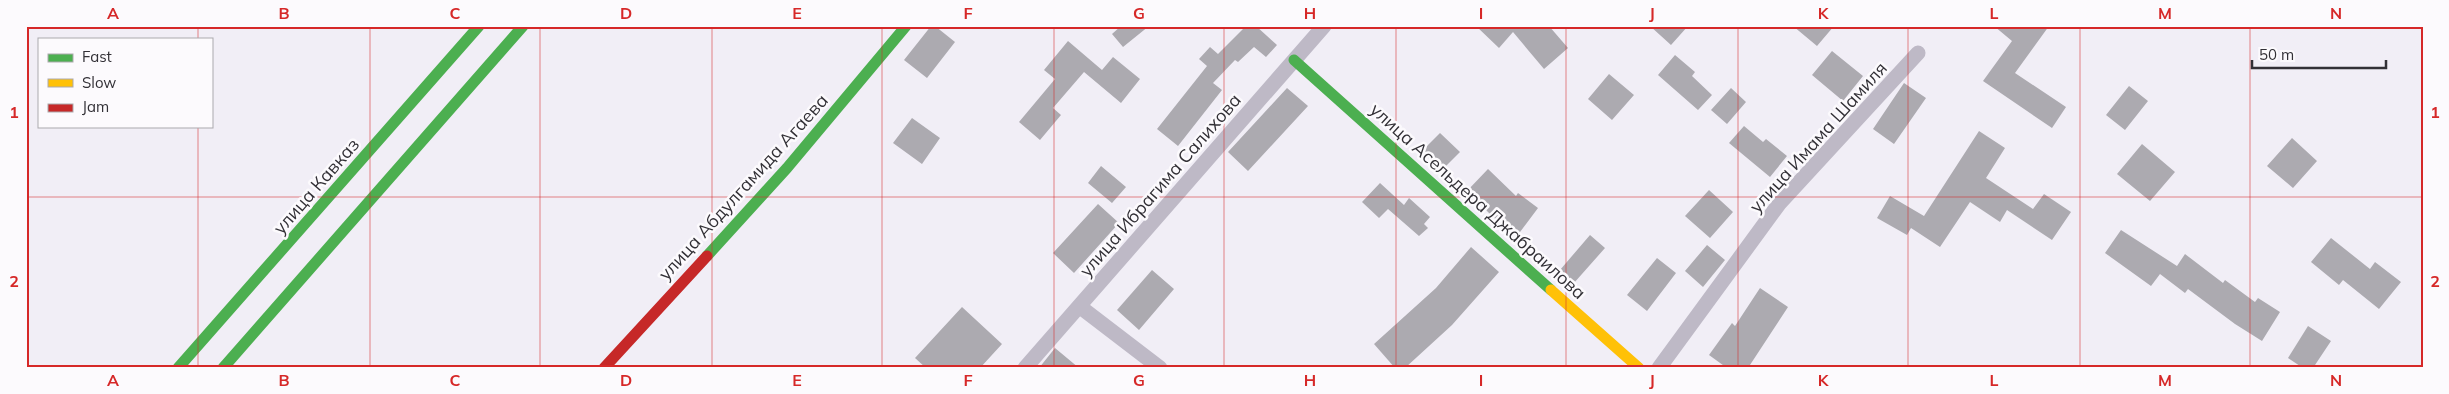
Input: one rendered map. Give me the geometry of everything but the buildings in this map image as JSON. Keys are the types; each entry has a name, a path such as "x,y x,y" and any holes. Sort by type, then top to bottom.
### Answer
{"main road":[{"name":"улица Кавказ","path":"178,368 479,26"},
{"path":"223,368 523,26"},
{"name":"улица Абдулгамида Агаева","path":"604,368 787,168 906,26"},
{"name":"улица Асельдера Джабраилова","path":"1294,60 1639,368"}],"street":[{"name":"улица Ибрагима Салихова","path":"1025,368 1324,26"},
{"name":"улица Имама Шамиля","path":"1659,368 1779,204 1918,53"},
{"path":"1079,306 1160,368"}],"traffic: fast":[{"path":"178,368 479,26"},
{"path":"223,368 523,26"},
{"path":"707,256 787,168 906,26"},
{"path":"1294,60 1551,290"}],"traffic: slow":[{"path":"1551,290 1639,368"}],"traffic: jam":[{"path":"604,368 707,256"}]}
